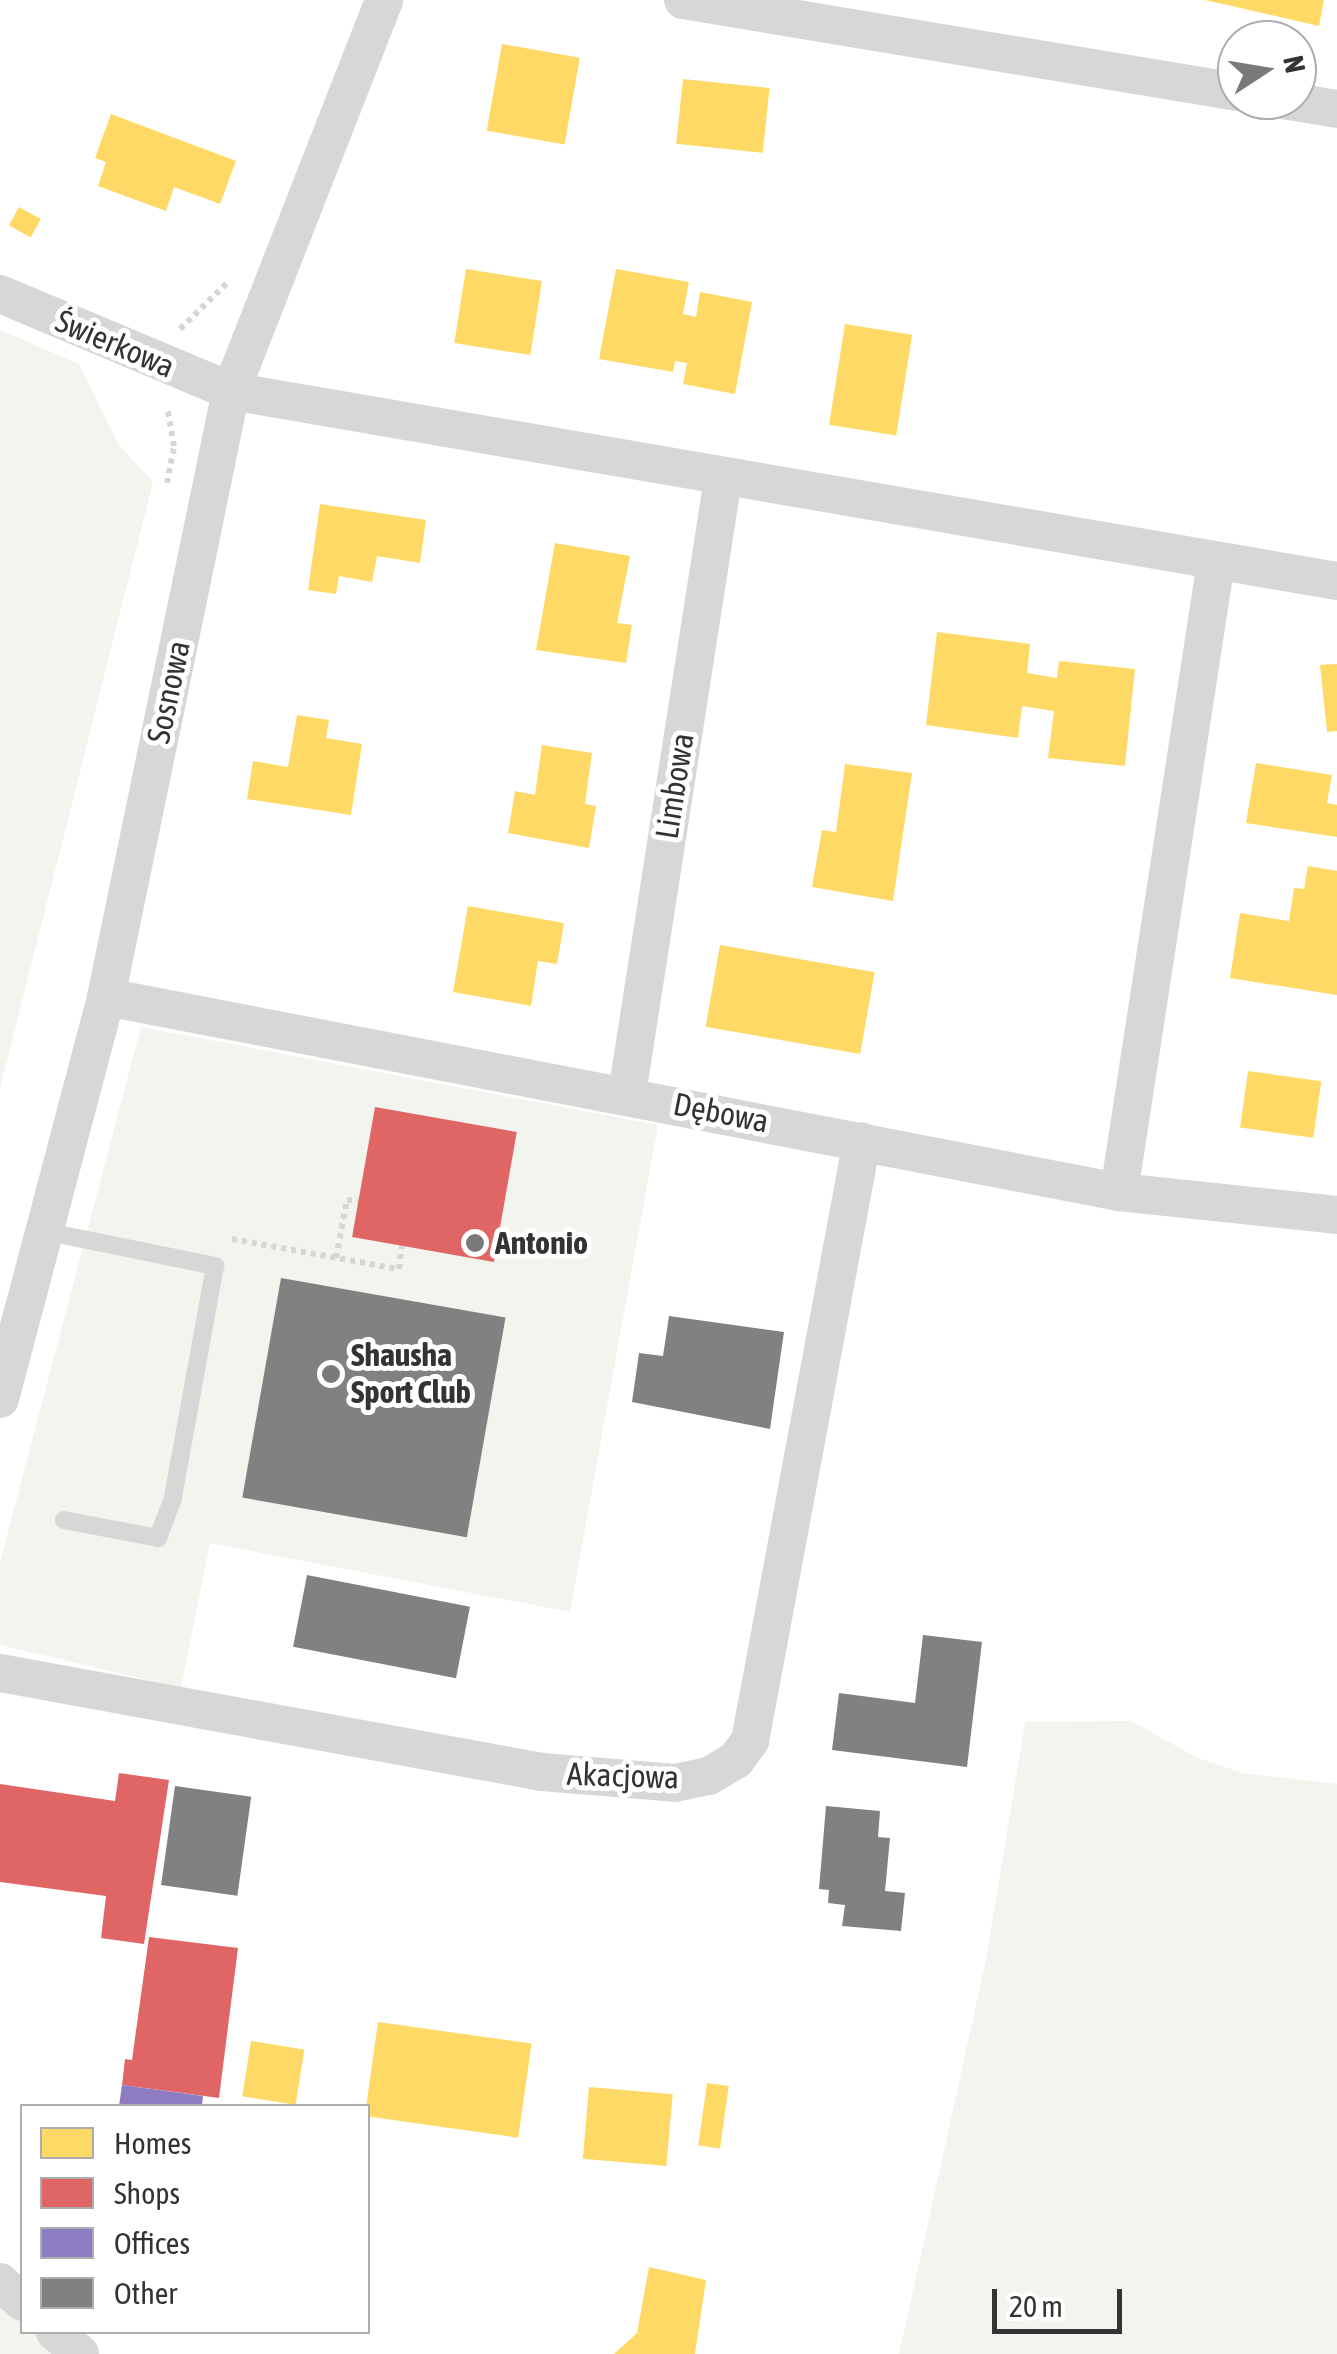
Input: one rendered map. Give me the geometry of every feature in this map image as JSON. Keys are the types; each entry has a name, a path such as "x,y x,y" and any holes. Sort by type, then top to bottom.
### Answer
{"street":[{"name":"Sosnowa","path":"0,1399 106,997 231,391 384,0"},
{"path":"682,0 1217,89"},
{"name":"Świerkowa","path":"0,294 231,391"},
{"path":"231,391 723,479 1337,581"},
{"name":"Limbowa","path":"628,1094 723,479"},
{"path":"1120,1192 1216,562"},
{"name":"Dębowa","path":"106,997 628,1094 1120,1192 1337,1216"},
{"name":"Akacjowa","path":"0,1673 542,1772 675,1783 709,1776 736,1760 750,1742 862,1141"},
{"path":"0,2282 20,2300"},
{"path":"57,2334 80,2354"}],"lane":[{"path":"44,1231 215,1266 173,1498 158,1538 64,1520"}],"path":[{"path":"162,504 174,419 147,391 167,343 234,276"},
{"path":"336,1258 347,1200 358,1202"},
{"path":"215,1266 220,1237 399,1269 402,1246"}],"shaded area":[{"path":"0,330 79,364 119,445 153,482 0,1089"},
{"name":"Shausha Sport Club","path":"141,1027 658,1125 570,1612 210,1543 181,1688 0,1645 0,1562"},
{"path":"1131,1721 1198,1758 1243,1773 1337,1784 1337,2354 899,2354 986,1960 1025,1722"},
{"path":"0,2282 20,2300 20,2334 57,2334 80,2354 0,2354"}],"building: Homes":[{"path":"1205,0 1324,0 1319,26 1317,20 1293,20"},
{"path":"502,44 580,58 565,144 487,131"},
{"path":"683,79 770,88 763,153 676,144"},
{"path":"111,114 236,161 220,204 174,187 166,211 98,186 106,162 95,158"},
{"path":"19,207 41,219 31,237 9,225"},
{"path":"466,269 542,281 530,355 454,343"},
{"path":"616,269 689,282 683,314 696,317 700,292 752,302 735,394 683,384 687,363 675,361 673,372 599,359"},
{"path":"845,324 912,335 896,435 829,425"},
{"path":"320,504 426,520 420,563 377,556 372,582 339,576 336,594 308,590"},
{"path":"555,543 630,556 617,623 632,625 626,663 536,650"},
{"path":"937,632 1030,644 1027,673 1057,678 1059,661 1135,669 1125,766 1048,758 1054,711 1022,706 1018,738 926,725"},
{"path":"1337,664 1337,731 1327,732 1320,665"},
{"path":"297,715 329,720 326,738 362,744 351,815 247,799 253,761 288,767"},
{"path":"542,745 592,753 585,804 596,806 589,848 508,833 515,791 535,795"},
{"path":"1256,763 1332,775 1327,803 1337,805 1337,837 1246,823"},
{"path":"845,764 912,773 893,901 812,887 822,830 836,832"},
{"path":"1308,866 1337,871 1337,995 1230,978 1240,913 1289,921 1294,888 1304,889"},
{"path":"468,906 564,923 557,964 538,961 531,1006 453,992"},
{"path":"720,945 875,972 860,1054 706,1027"},
{"path":"1248,1071 1321,1081 1313,1138 1240,1127"},
{"path":"378,2022 531,2044 518,2138 370,2117 370,2104 366,2104"},
{"path":"251,2041 304,2049 296,2104 242,2096"},
{"path":"707,2083 729,2086 720,2148 698,2145"},
{"path":"589,2087 673,2094 666,2166 583,2159"},
{"path":"649,2267 706,2280 695,2354 614,2354 637,2333"}],"building: Shops":[{"path":"375,1107 517,1132 494,1262 352,1237"},
{"path":"119,1773 169,1780 144,1944 101,1938 106,1896 0,1882 0,1784 115,1801"},
{"path":"149,1937 238,1948 219,2098 122,2085 125,2059 132,2060"}],"building: Offices":[{"path":"122,2085 203,2096 202,2104 119,2104"}],"building: Other":[{"path":"281,1278 506,1318 467,1537 242,1498"},
{"path":"669,1316 784,1332 770,1429 632,1402 639,1353 663,1356"},
{"path":"307,1575 470,1607 456,1678 293,1647"},
{"path":"923,1635 982,1642 967,1767 832,1750 839,1693 915,1703"},
{"path":"175,1786 251,1797 237,1896 161,1885"},
{"path":"826,1806 880,1811 878,1837 890,1838 885,1891 905,1893 901,1931 842,1926 845,1905 828,1903 829,1890 819,1889"}],"place":[{"name":"Antonio","path":"475,1243"},
{"name":"Shausha Sport Club","path":"331,1374"}]}
